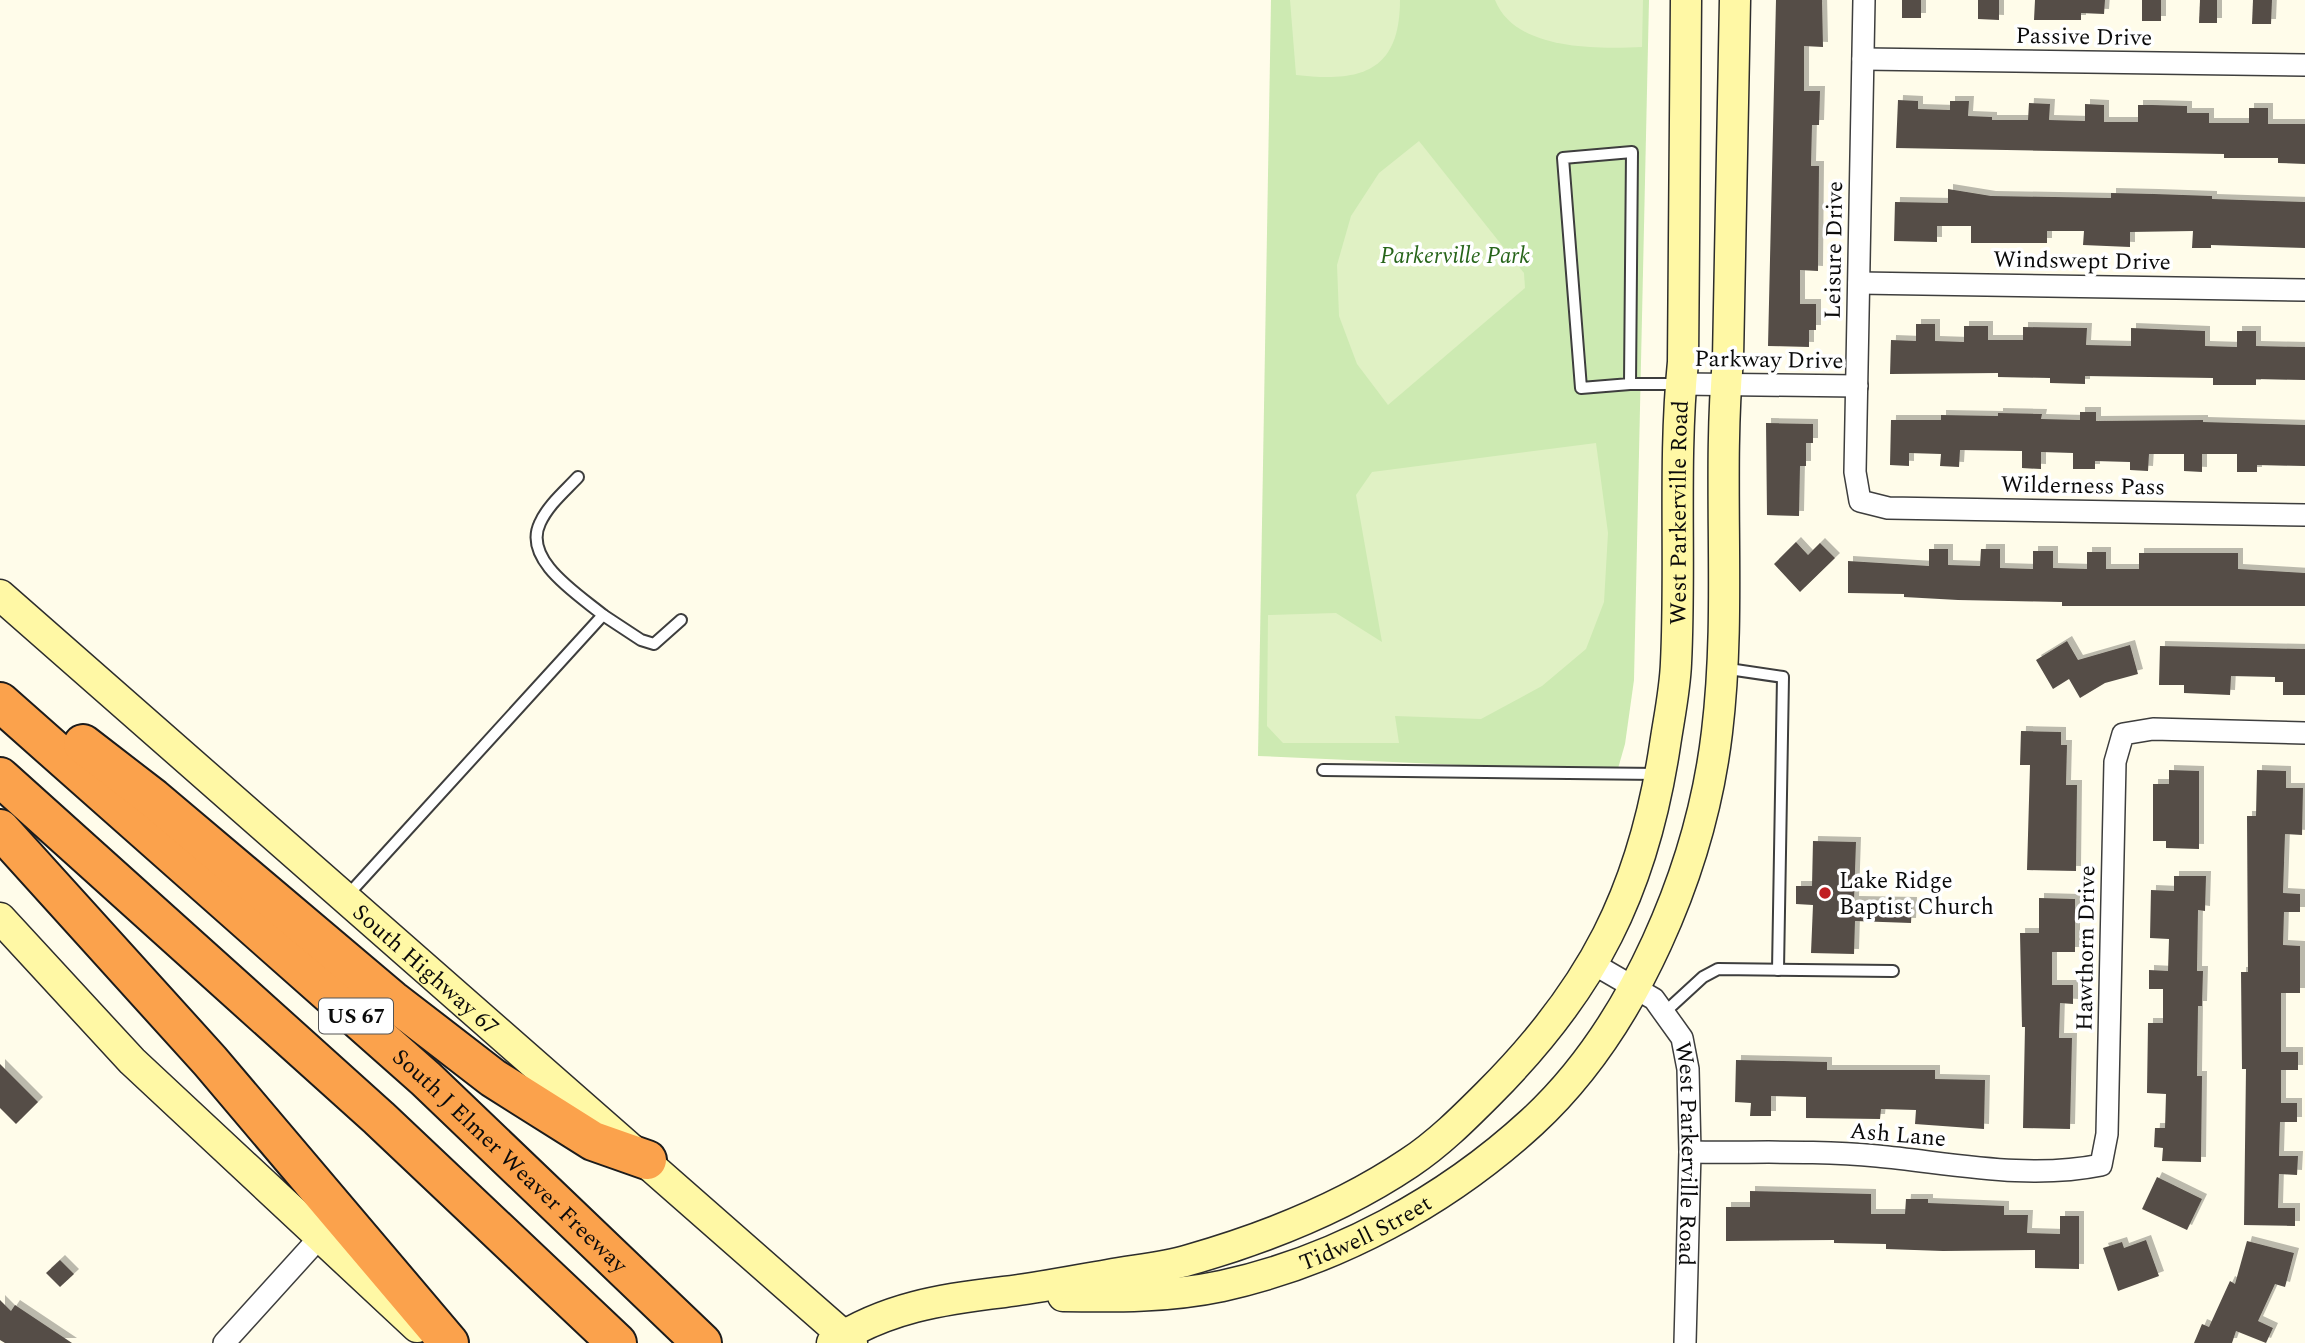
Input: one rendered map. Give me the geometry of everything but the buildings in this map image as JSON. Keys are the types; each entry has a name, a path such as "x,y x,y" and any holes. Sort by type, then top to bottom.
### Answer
{"highway":[{"path":"0,680 153,798 393,1000 493,1078 593,1141 647,1160"},
{"name":"South J Elmer Weaver Freeway","path":"0,702 426,1079 702,1343"},
{"name":"US 67","path":"0,778 379,1118 617,1343"},
{"path":"0,829 210,1061 449,1343"}],"main road":[{"name":"West Parkerville Road","path":"1592,963 1608,939 1629,892 1644,848 1661,775 1676,665 1676,484 1681,384 1686,0"},
{"name":"West Parkerville Road","path":"1633,986 1674,902 1692,849 1705,801 1717,733 1722,668 1735,0"},
{"name":"South Highway 67","path":"0,595 647,1160 843,1340"},
{"path":"1676,665 1722,668"},
{"path":"0,918 132,1061 435,1343"},
{"name":"Tidwell Street","path":"843,1340 893,1311 955,1297 1007,1292 1181,1262 1289,1227 1340,1202 1408,1164 1472,1110 1521,1061 1592,963"},
{"name":"Tidwell Street","path":"1007,1292 1117,1297 1173,1294 1270,1274 1329,1253 1371,1233 1419,1206 1493,1155 1533,1121 1577,1072 1633,986"}],"street":[{"name":"Leisure Drive","path":"1860,501 1854,472 1864,0"},
{"name":"Passive Drive","path":"1863,59 2305,65"},
{"name":"Windswept Drive","path":"1859,282 2305,290"},
{"name":"Parkway Drive","path":"1681,384 1857,386"},
{"name":"Wilderness Pass","path":"1860,501 1888,508 2305,515"},
{"name":"Hawthorn Drive","path":"2101,1165 2108,1134 2115,762 2123,734 2153,729 2305,733"},
{"name":"West Parkerville Road","path":"1592,963 1654,999 1666,1011 1682,1038 1688,1069 1690,1152 1685,1343"},
{"name":"Ash Lane","path":"1690,1152 1875,1156 1970,1168 2073,1170 2101,1165"},
{"path":"224,1343 320,1237"}],"lane":[{"path":"1630,384 1632,152 1563,159 1581,388 1681,384"},
{"path":"578,477 547,510 538,525 536,541 540,556 603,615 641,640 654,644 681,620"},
{"path":"346,897 603,615"},
{"path":"1722,668 1783,677 1778,970"},
{"path":"1323,770 1661,775"},
{"path":"1666,1011 1703,977 1718,969 1893,971"}],"green space":[{"name":"Parkerville Park","path":"1271,0 1649,0 1634,680 1625,744 1617,772 1258,756"},
{"path":"1290,0 1400,0 1398,25 1392,44 1383,58 1371,68 1356,74 1338,77 1296,75"},
{"path":"1495,0 1643,0 1642,47 1603,48 1539,38 1520,29 1505,17"},
{"path":"1419,141 1524,273 1525,288 1388,405 1357,364 1339,316 1337,265 1351,216 1379,173"},
{"path":"1596,443 1608,533 1604,602 1586,649 1542,686 1481,719 1395,716 1399,743 1283,743 1267,726 1268,615 1336,613 1382,642 1356,495 1372,472"}],"place":[{"name":"Lake Ridge Baptist Church","path":"1825,893"}]}
